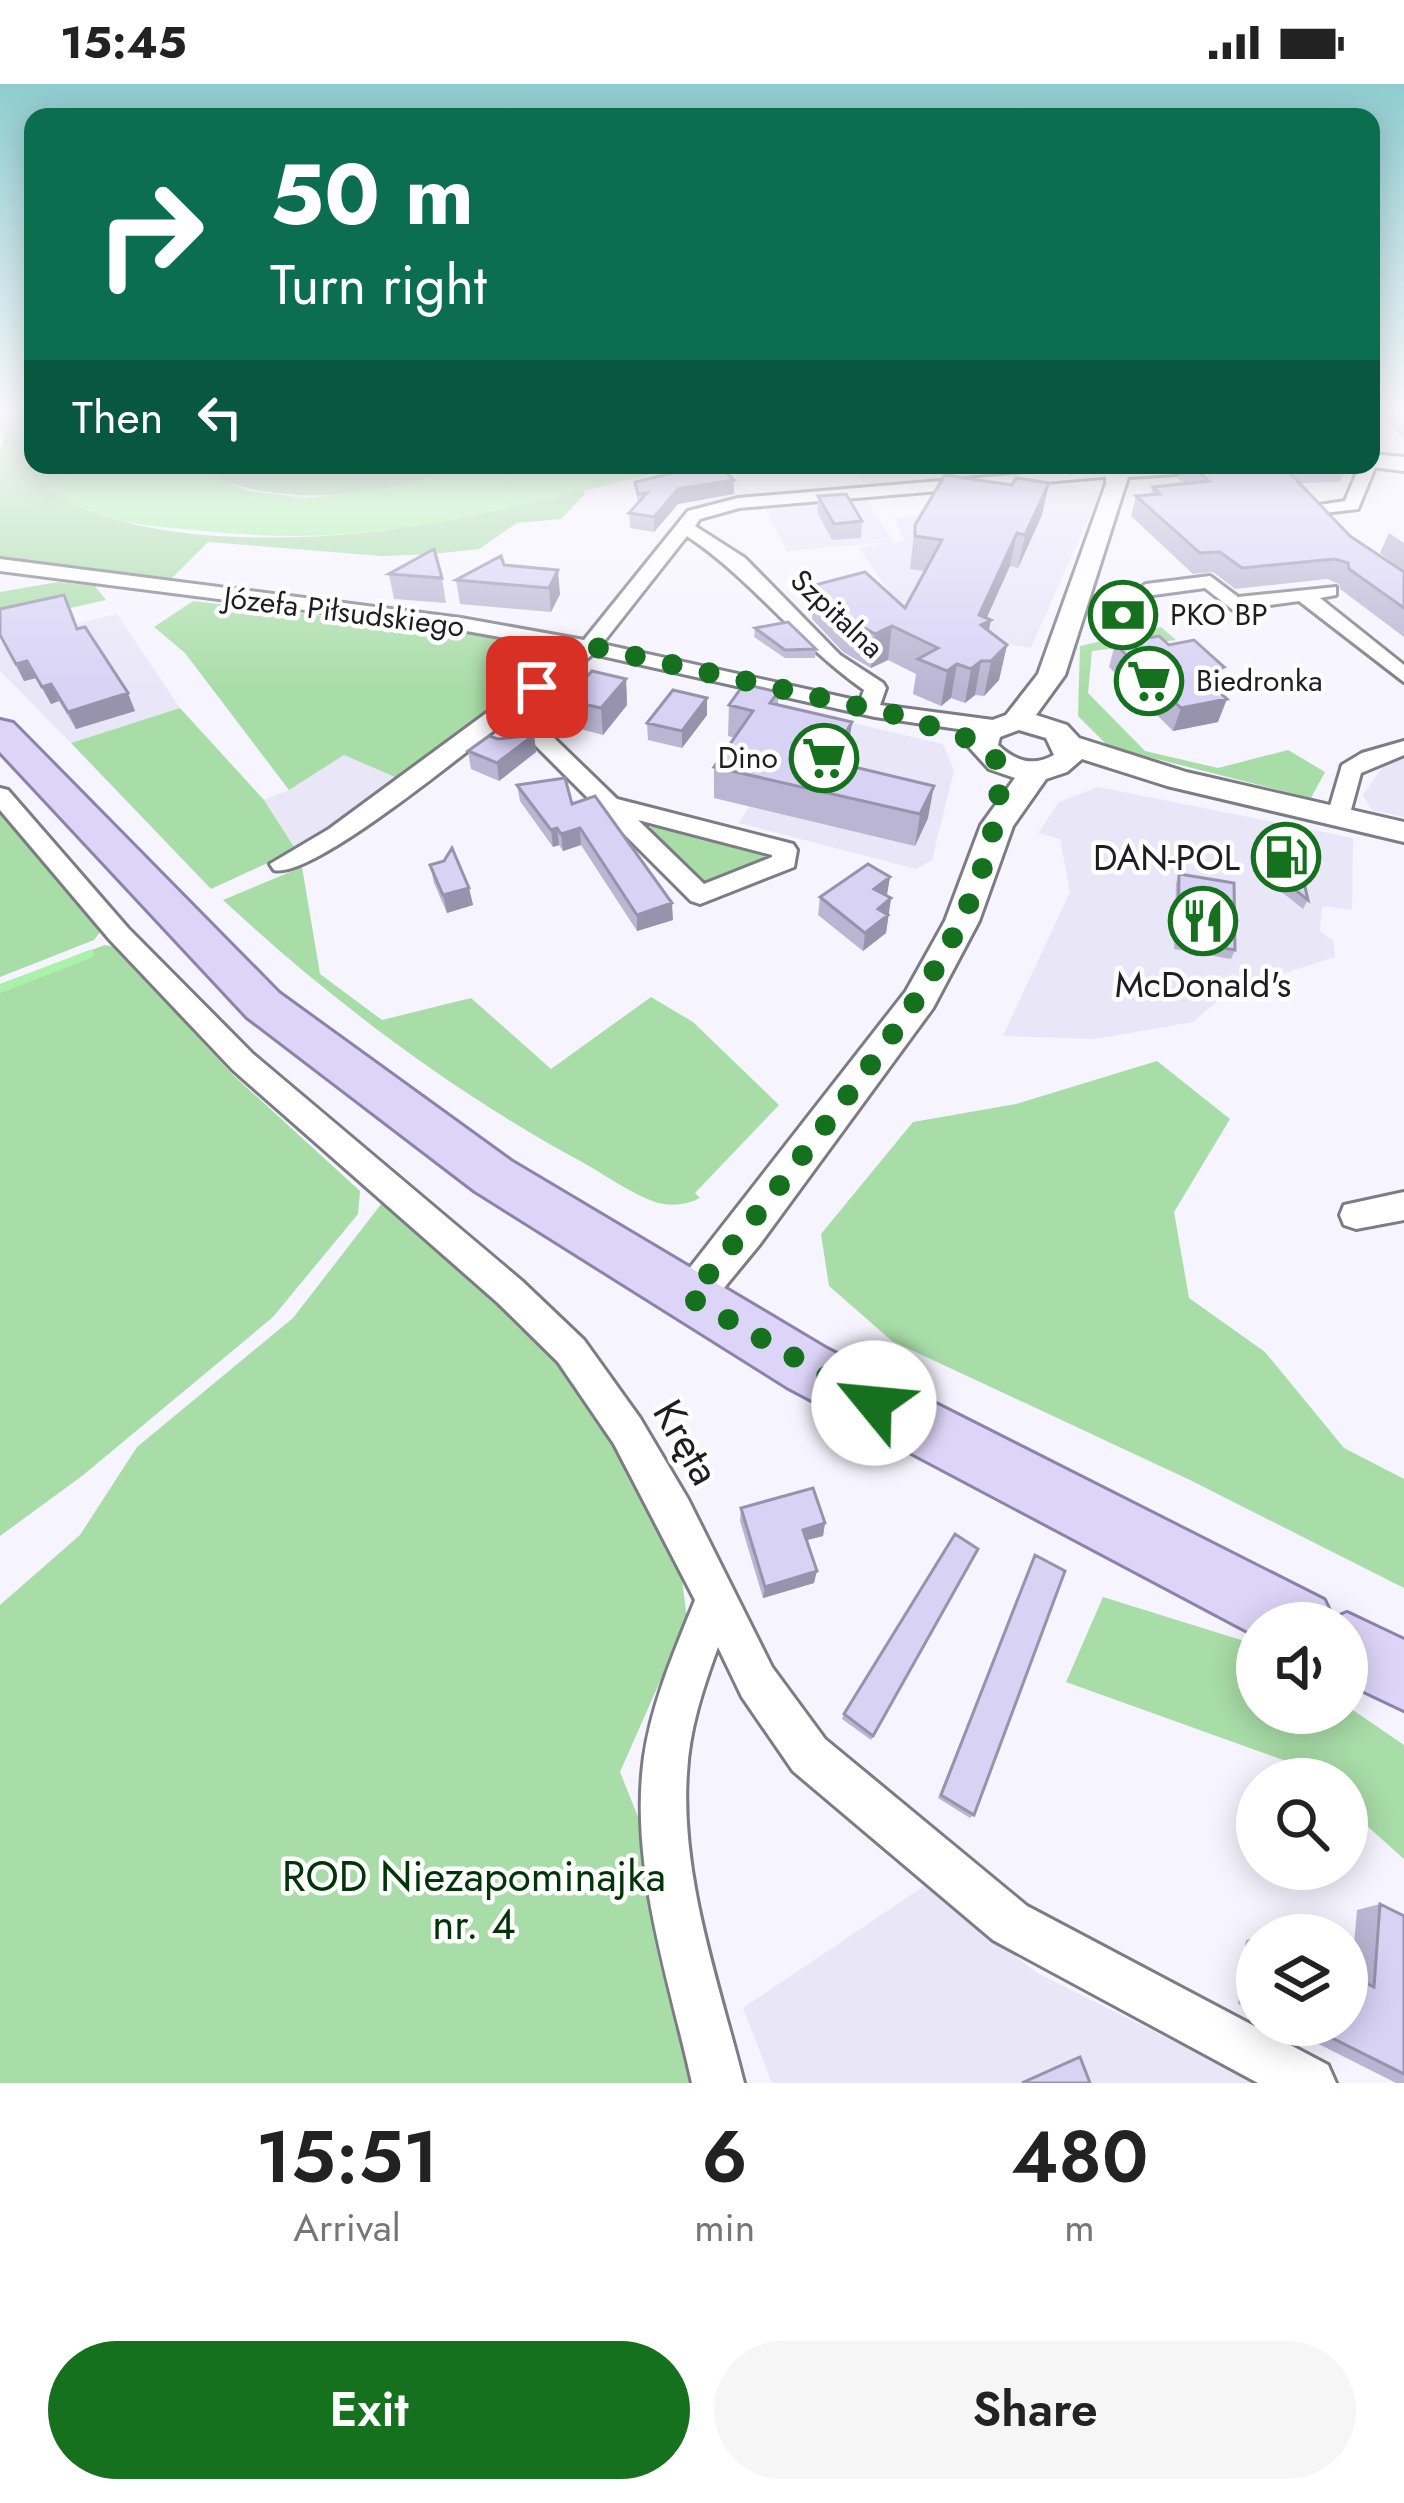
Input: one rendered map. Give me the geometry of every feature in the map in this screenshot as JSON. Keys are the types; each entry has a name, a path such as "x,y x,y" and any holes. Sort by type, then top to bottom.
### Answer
{"main road":[{"path":"0,731 263,1005 493,1176 807,1368 1260,1602"},
{"path":"1368,1658 1404,1676"}],"street":[{"path":"284,864 338,835 590,646 685,527 704,510 737,503"},
{"path":"689,1297 745,1231 920,999 962,921 997,825 1055,753 1051,676 1107,503"},
{"path":"1320,517 1353,503"},
{"name":"Szpitalna","path":"685,527 738,562 833,659 875,688 868,709"},
{"name":"Józefa Piłsudskiego","path":"0,565 106,584 382,615 590,646 998,740"},
{"path":"1146,590 1210,582 1233,604 1329,591"},
{"path":"1304,595 1404,676"},
{"path":"997,825 998,740 1051,676"},
{"path":"510,708 700,895 785,861 784,850 610,805"},
{"path":"998,740 1404,832"},
{"path":"998,740 1055,753"},
{"path":"1339,816 1350,770 1404,748"},
{"name":"Kręta","path":"0,795 132,949 243,1062 510,1292 571,1351 650,1472 757,1682 808,1755 1010,1923 1310,2083"},
{"path":"1356,1214 1404,1207"},
{"path":"715,1601 677,1697 664,1777 684,1930 718,2083"}],"shaded area":[{"path":"73,503 532,503 376,531 276,536 120,521"},
{"path":"869,503 894,543 904,540 894,518 923,515 929,503 1095,503 1031,648 911,624 859,548 891,542 787,551 764,507"},
{"path":"117,614 180,708 71,743 0,671 0,642"},
{"path":"809,713 943,744 954,770 932,860 916,869 739,823"},
{"path":"344,755 402,780 296,850 264,800"},
{"path":"1404,757 1404,817 1372,810 1363,795 1386,762"},
{"path":"1098,787 1353,838 1352,910 1322,906 1320,931 1334,942 1335,957 1229,991 1193,1022 1095,1039 1003,1036 1070,892 1060,839 1038,833 1059,802"},
{"path":"924,1886 1037,1973 1257,2083 772,2083 743,2008"}],"green space":[{"path":"0,503 77,503 97,514 146,527 199,534 308,537 395,529 519,503 576,503 561,519 517,523 479,549 432,554 382,556 208,542 168,582 0,560"},
{"path":"58,582 95,586 106,600 0,624 0,592"},
{"path":"193,601 523,639 566,647 569,653 402,780 344,755 289,790 185,653 154,627"},
{"path":"1161,627 1176,640 1092,651 1088,693 1145,751 1218,768 1288,750 1325,772 1311,798 1109,747 1078,716 1080,646"},
{"path":"180,708 264,800 296,850 211,889 71,743"},
{"path":"0,808 104,927 94,940 0,977"},
{"path":"654,822 770,854 772,860 703,882 650,829"},
{"path":"302,867 320,974 382,1020 471,998 551,1069 651,997 693,1022 779,1105 695,1193 700,1198 667,1204 636,1194 440,1075 350,1009 223,900"},
{"path":"105,945 115,947 232,1074 360,1191 358,1214 273,1317 82,1476 0,1536 0,984"},
{"path":"1157,1061 1230,1119 1174,1212 1189,1298 1265,1352 1344,1448 1404,1479 1404,1588 1190,1480 892,1341 829,1286 821,1234 913,1122 1016,1104"},
{"name":"ROD Niezapominajka nr. 4","path":"382,1203 534,1334 587,1398 646,1494 680,1563 687,1620 620,1772 661,1874 700,2083 0,2083 0,1605 80,1535 137,1447 293,1318"},
{"path":"1103,1597 1236,1638 1236,1734 1368,1734 1368,1720 1404,1745 1404,1859 1368,1827 1368,1758 1278,1758 1066,1682"}],"building":[{"path":"638,503 666,503 654,517 629,513"},
{"path":"822,503 852,503 862,521 834,524"},
{"path":"928,503 1040,503 1025,535 1017,533 979,615 991,620 981,625 1007,645 991,661 981,661 971,669 957,664 947,671 918,659 938,648 892,626 875,634 846,617 815,585 865,572 905,608 942,540 915,536 915,525"},
{"path":"1144,503 1319,503 1350,536 1404,572 1404,608 1349,569 1348,563 1335,559 1242,568 1220,552 1200,553"},
{"path":"434,549 442,578 389,574"},
{"path":"501,556 504,565 558,570 549,588 456,580"},
{"path":"64,595 77,629 85,627 128,693 68,712 51,684 42,687 27,661 16,664 0,635 0,609"},
{"path":"788,622 816,649 785,650 755,628"},
{"path":"1159,636 1169,645 1194,640 1224,667 1212,670 1224,681 1211,684 1227,699 1181,708 1115,644"},
{"path":"592,671 626,679 601,708 566,700"},
{"path":"744,684 778,692 770,703 852,722 829,761 934,786 920,814 714,767 753,711 729,705"},
{"path":"673,690 707,698 682,731 647,723"},
{"path":"534,735 497,763 468,751 489,736"},
{"path":"565,778 572,804 595,796 672,903 637,915 580,828 561,834 557,828 551,830 517,785"},
{"path":"1273,831 1299,833 1307,865 1300,865 1308,900 1257,860 1280,862"},
{"path":"452,848 469,888 443,895 430,865 444,861"},
{"path":"868,864 890,877 874,889 891,898 878,909 888,915 865,933 820,897"},
{"name":"McDonald's","path":"1179,874 1234,883 1235,950 1178,940"},
{"path":"813,1488 825,1523 803,1530 817,1571 765,1587 741,1508"},
{"path":"955,1534 978,1549 873,1736 844,1714"},
{"path":"1035,1555 1065,1571 974,1815 941,1795"},
{"path":"1380,1904 1404,1916 1404,2074 1348,2046 1368,2046 1368,1984 1374,1987"},
{"path":"1080,2057 1090,2083 1024,2082"}],"waterway":[{"path":"0,989 90,954"}],"place":[{"name":"PKO BP","path":"1123,615"},
{"name":"Biedronka","path":"1149,681"},
{"name":"Dino","path":"824,758"},
{"name":"DAN-POL","path":"1286,857"},
{"name":"McDonald's","path":"1203,921"}],"route":[{"path":"537,687 590,646 897,715 972,740 1001,764 997,825 962,921 920,999 745,1231 689,1297 874,1403"}]}
